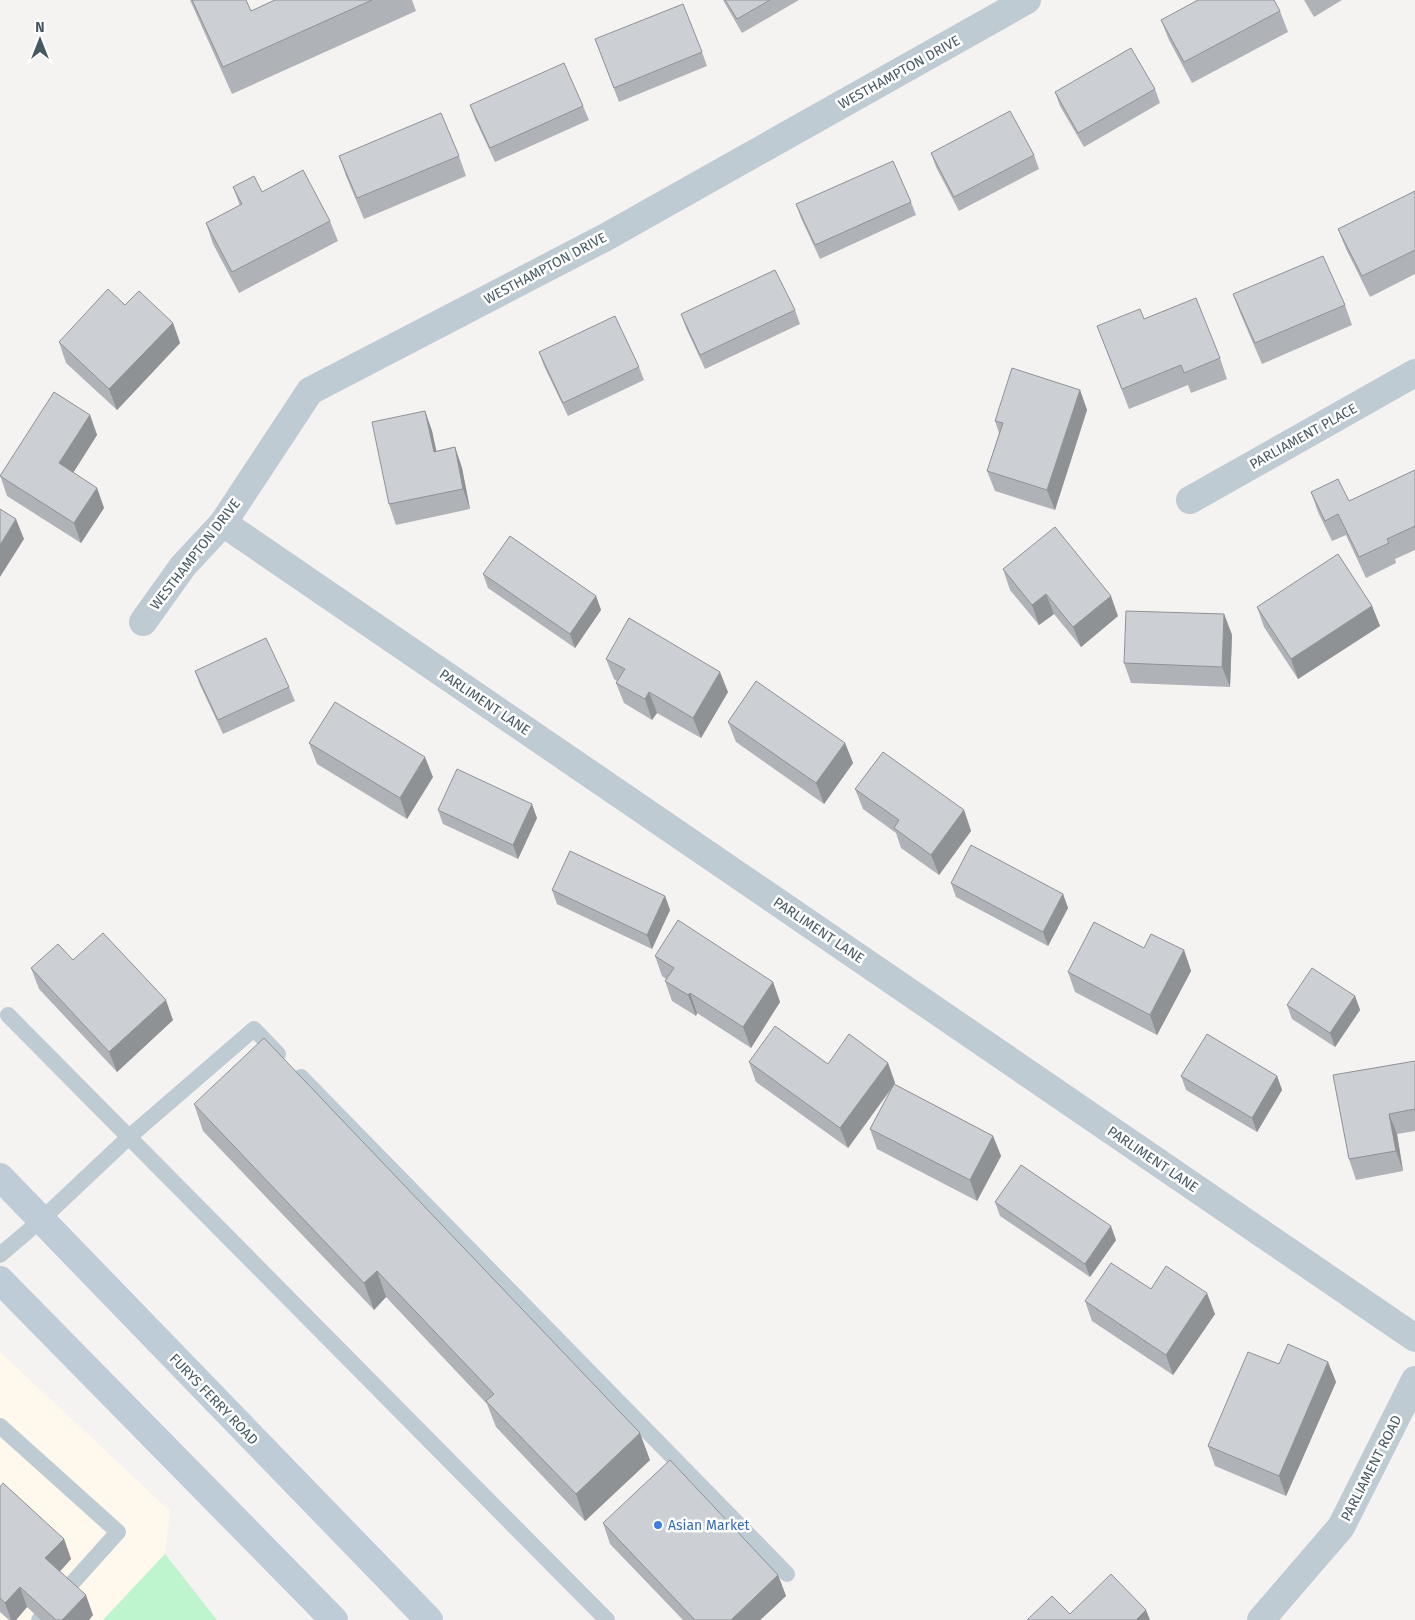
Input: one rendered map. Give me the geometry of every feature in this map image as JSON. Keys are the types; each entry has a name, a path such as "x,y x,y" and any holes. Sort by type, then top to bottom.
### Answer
{"main road":[{"name":"FURYS FERRY ROAD","path":"0,1178 429,1620"},
{"path":"0,1280 334,1620"}],"street":[{"name":"WESTHAMPTON DRIVE","path":"143,622 183,566 223,523 310,392 606,236 1027,0"},
{"name":"PARLIAMENT PLACE","path":"1190,500 1415,373"},
{"name":"PARLIMENT LANE","path":"223,523 1415,1338"},
{"name":"PARLIAMENT ROAD","path":"1261,1620 1341,1527 1415,1380"}],"lane":[{"path":"8,1015 607,1620"},
{"path":"0,1255 41,1220 129,1137 254,1029 787,1574"},
{"path":"0,1426 118,1532 39,1620"}],"shaded area":[{"path":"0,1352 170,1511 165,1554 103,1620 0,1620"}],"green space":[{"path":"165,1554 217,1620 103,1620"}],"building":[{"path":"192,0 246,0 251,11 275,0 372,0 223,67"},
{"path":"725,0 770,0 737,19"},
{"path":"1198,0 1274,0 1280,11 1184,62 1161,20"},
{"path":"683,4 702,52 614,88 595,39"},
{"path":"1131,48 1155,89 1078,133 1055,92"},
{"path":"564,63 583,106 490,148 470,105"},
{"path":"1010,111 1034,155 954,197 931,153"},
{"path":"441,113 459,156 357,198 339,156"},
{"path":"893,161 911,202 815,245 796,204"},
{"path":"303,170 330,221 232,272 206,223 242,204 233,187 254,176 262,192"},
{"path":"1415,191 1415,250 1362,276 1338,229"},
{"path":"1323,256 1345,305 1255,343 1233,294"},
{"path":"775,270 795,310 700,355 681,314"},
{"path":"108,289 125,305 139,291 173,323 109,389 59,342"},
{"path":"1196,298 1220,358 1184,373 1181,365 1122,389 1097,326 1140,309 1144,319"},
{"path":"615,316 639,367 563,403 539,352"},
{"path":"1012,368 1080,390 1047,490 987,471 1003,423 995,421"},
{"path":"54,392 90,415 59,463 97,488 74,523 0,476"},
{"path":"425,411 434,452 455,447 463,489 389,504 372,422"},
{"path":"1415,470 1415,526 1387,539 1389,543 1359,557 1338,514 1325,521 1311,492 1338,479 1349,501"},
{"path":"0,509 16,519 0,545"},
{"path":"1055,527 1111,596 1073,627 1046,594 1032,605 1003,569"},
{"path":"510,536 596,596 570,634 483,574"},
{"path":"1338,554 1372,606 1291,659 1257,607"},
{"path":"1126,611 1224,614 1222,667 1124,663"},
{"path":"629,618 720,672 693,718 649,692 645,699 616,683 625,669 606,659"},
{"path":"266,638 289,687 218,720 195,671"},
{"path":"756,681 845,743 816,783 728,722"},
{"path":"335,702 425,757 400,798 309,743"},
{"path":"883,752 964,810 931,855 894,828 899,820 855,789"},
{"path":"457,769 532,804 513,845 438,810"},
{"path":"971,845 1063,894 1043,932 951,883"},
{"path":"570,851 665,896 647,935 552,890"},
{"path":"678,920 773,982 743,1027 690,993 688,995 665,981 674,968 655,956"},
{"path":"1094,922 1144,948 1151,934 1184,950 1150,1015 1068,972"},
{"path":"103,933 166,1000 109,1052 31,968 58,944 73,960"},
{"path":"1312,968 1355,996 1330,1033 1287,1005"},
{"path":"775,1026 828,1064 849,1034 888,1063 840,1128 749,1062"},
{"path":"1207,1034 1277,1076 1252,1118 1181,1076"},
{"path":"264,1038 640,1433 576,1494 486,1401 494,1394 377,1271 364,1283 194,1104"},
{"path":"1415,1061 1415,1109 1389,1114 1396,1151 1349,1159 1333,1075"},
{"path":"894,1084 993,1136 970,1180 870,1129"},
{"path":"1021,1165 1111,1226 1085,1264 995,1202"},
{"path":"1111,1263 1151,1289 1166,1266 1207,1293 1166,1355 1085,1301"},
{"path":"1288,1344 1328,1362 1279,1476 1208,1446 1248,1352 1279,1364"},
{"path":"670,1460 778,1575 731,1620 695,1620 603,1523"},
{"path":"3,1483 64,1539 45,1558 86,1595 62,1620 56,1620 20,1587 5,1603 0,1598 0,1487"},
{"path":"1111,1574 1146,1610 1136,1620 1027,1620 1052,1596 1070,1614"}],"place":[{"name":"Asian Market","path":"658,1525"}]}
